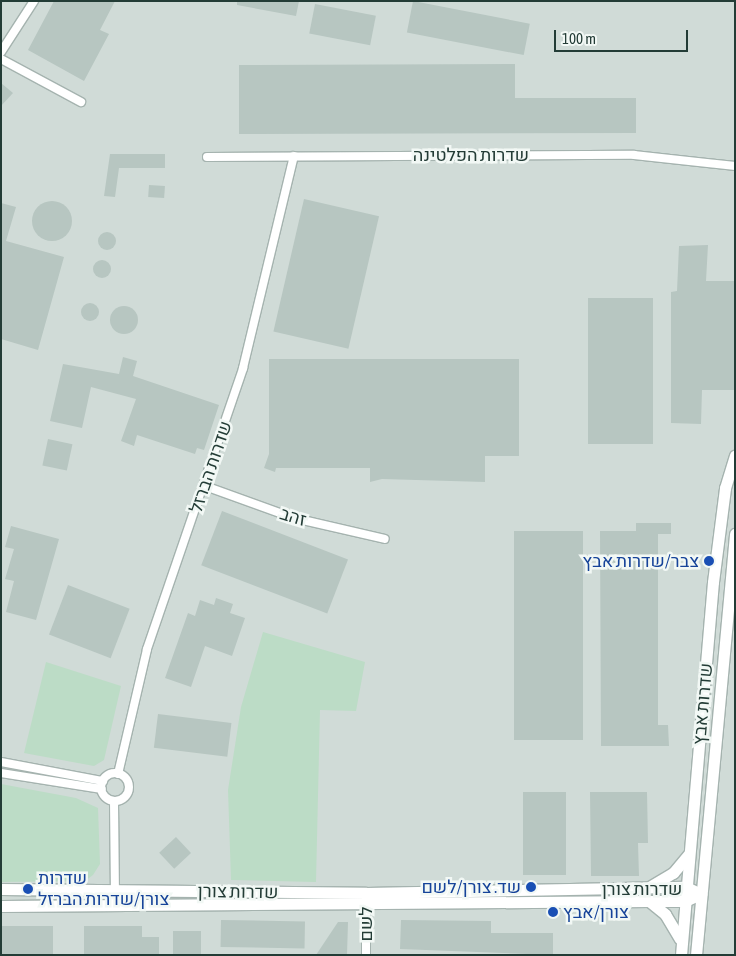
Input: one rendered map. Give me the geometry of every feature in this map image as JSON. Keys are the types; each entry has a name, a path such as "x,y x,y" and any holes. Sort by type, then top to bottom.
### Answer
{"street":[{"path":"1,52 34,1"},
{"path":"1,59 81,102"},
{"name":"שדרות הפלטינה","path":"207,157 634,155 735,166"},
{"name":"שדרות הברזל","path":"118,774 147,649 205,486 243,368 294,156"},
{"name":"שדרות אבץ","path":"681,950 718,540 735,454"},
{"name":"זהב","path":"205,486 294,518 385,539"},
{"name":"שדרות אבץ","path":"696,955 735,534"},
{"path":"1,762 103,785 114,801 115,905"},
{"path":"1,774 103,785 118,774 129,788 126,796 114,801"},
{"path":"647,887 673,873 689,854"},
{"name":"שדרות צורן","path":"1,889 366,893 686,887 701,894"},
{"name":"לשם","path":"366,893 366,955"},
{"name":"שדרות צורן","path":"1,906 366,906 685,901 701,894"},
{"path":"649,901 672,922 681,950"}],"shaded area":[{"path":"1,1 735,1 735,955 1,955"}],"green space":[{"path":"263,632 365,662 356,711 320,710 316,882 231,880 228,790 241,707"},
{"path":"46,662 121,686 104,760 94,766 24,753"},
{"path":"1,784 76,798 98,808 100,864 93,875 85,881 1,882"}],"building":[{"path":"54,1 115,1 100,30 109,34 84,81 28,50"},
{"path":"237,1 299,1 296,16 237,5"},
{"path":"413,1 530,24 524,55 407,32"},
{"path":"315,4 376,16 370,45 309,33"},
{"path":"515,64 515,98 636,98 636,133 239,134 239,65"},
{"path":"1,83 13,93 1,106"},
{"path":"110,154 165,154 165,168 119,168 115,197 104,196"},
{"path":"149,185 165,186 164,198 148,197"},
{"path":"304,199 379,216 348,349 273,332"},
{"path":"56,201 63,204 69,210 72,221 71,229 63,238 56,241 48,241 41,238 33,229 32,217 35,210 44,202"},
{"path":"1,203 16,207 6,241 64,257 38,350 1,339"},
{"path":"103,232 111,232 116,237 114,248 103,250 98,245 98,237"},
{"path":"708,245 706,281 735,281 735,390 702,390 701,424 671,423 671,292 677,291 679,246"},
{"path":"98,260 106,260 111,265 109,276 98,278 93,273 93,265"},
{"path":"588,298 653,298 653,444 588,444"},
{"path":"86,303 94,303 99,308 97,319 86,321 81,316 81,308"},
{"path":"124,306 134,310 138,320 134,330 124,334 114,330 110,320 114,310"},
{"path":"123,357 137,361 133,376 219,405 204,450 197,448 195,454 137,435 134,446 121,441 136,399 91,387 82,428 50,421 63,364 119,374"},
{"path":"269,359 519,359 519,456 485,456 485,482 382,479 370,482 370,468 276,468 275,472 264,468 269,454"},
{"path":"48,439 72,444 67,471 42,465"},
{"path":"222,511 348,559 327,614 201,565"},
{"path":"636,523 671,523 671,534 658,534 658,725 668,725 669,746 601,746 600,531 636,531"},
{"path":"11,526 59,539 36,620 6,612 14,581 5,579 14,549 5,547"},
{"path":"514,531 583,531 583,740 514,740"},
{"path":"68,585 130,609 111,658 49,634"},
{"path":"216,598 233,604 230,613 245,618 232,656 205,646 191,687 165,678 188,613 195,616 200,600 214,605"},
{"path":"158,714 231,723 227,757 154,748"},
{"path":"523,792 566,792 566,875 523,875"},
{"path":"590,792 647,792 648,843 638,843 639,876 591,876"},
{"path":"176,837 191,853 174,869 159,853"},
{"path":"221,920 305,921 305,948 221,947"},
{"path":"401,920 491,921 491,933 553,933 553,955 400,949"},
{"path":"338,922 348,922 347,955 316,955"},
{"path":"2,926 53,926 53,955 2,955"},
{"path":"84,926 142,926 142,937 159,937 159,955 84,955"},
{"path":"173,931 201,931 201,955 173,955"}],"place":[{"name":"צבר/שדרות אבץ","path":"709,561"},
{"name":"שד. צורן/לשם","path":"531,887"},
{"name":"שדרות צורן/שדרות הברזל","path":"28,889"},
{"name":"צורן/אבץ","path":"553,912"}]}
